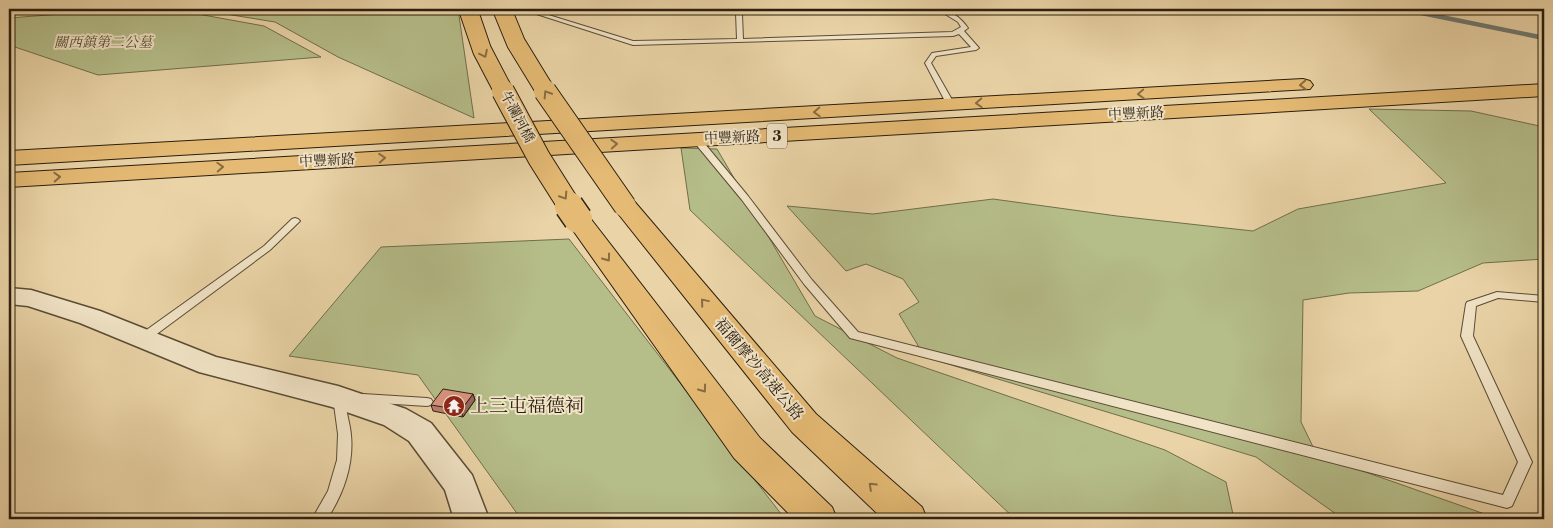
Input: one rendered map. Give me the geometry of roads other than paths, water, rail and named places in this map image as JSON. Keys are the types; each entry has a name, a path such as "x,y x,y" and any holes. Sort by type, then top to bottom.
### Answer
{"main road":[{"name":"牛瀾河橋","path":"468,9 482,50 512,108 539,158 578,219 747,448 818,519"},
{"name":"福爾摩沙高速公路","path":"502,9 516,43 551,101 625,206 804,423 908,519"},
{"name":"中豐新路","path":"9,158 1544,72"},
{"name":"中豐新路","path":"9,180 1544,90"},
{"path":"555,127 564,147"}],"street":[{"path":"9,296 31,298 90,318 209,365 338,397 395,417 420,432 460,485 472,519"}],"lane":[{"path":"524,9 633,43 953,34 965,28 963,24 940,9"},
{"path":"740,41 739,13 745,9"},
{"path":"951,104 928,63 934,54 976,48 960,31"},
{"path":"697,140 745,198 808,282 854,335 1507,502 1525,462 1467,336 1471,304 1497,295 1544,299"},
{"path":"142,339 267,248 295,221"},
{"path":"319,519 326,510 341,475 346,439 338,397 427,402"}],"waterway":[{"path":"1402,9 1544,38"}],"place":[{"name":"上三屯福德祠","path":"454,406"}],"park label":[{"name":"關西鎮第二公墓","path":"103,43"}]}
